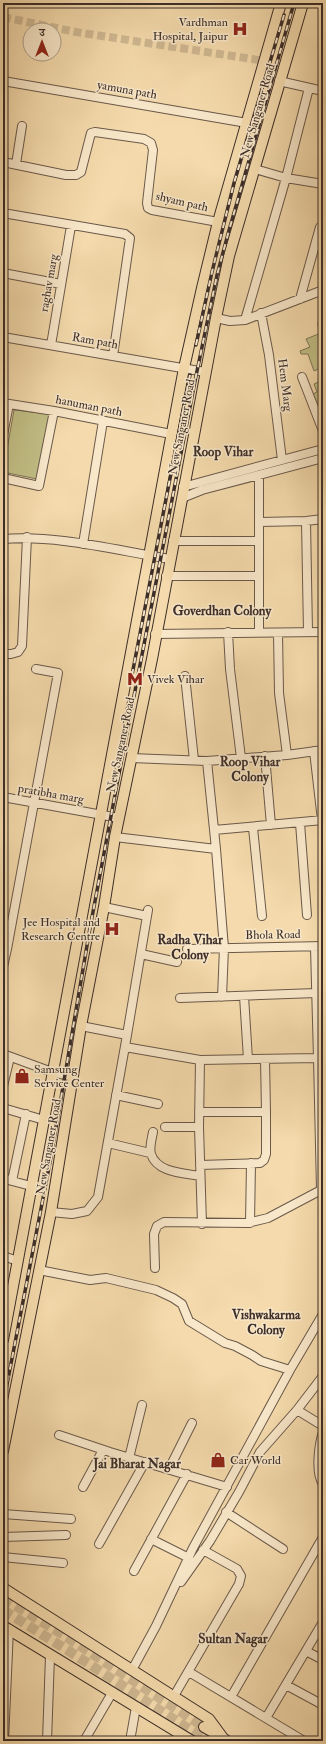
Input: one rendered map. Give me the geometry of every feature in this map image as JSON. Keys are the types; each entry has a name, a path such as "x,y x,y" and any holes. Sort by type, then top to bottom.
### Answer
{"main road":[{"name":"New Sanganer Road","path":"3,1340 184,368 218,222 281,3"},
{"name":"New Sanganer Road","path":"3,1452 6,1423 51,1212 115,836 152,659 155,634 216,318 229,256 303,3"},
{"path":"3,1588 210,1719 225,1740"},
{"path":"6,1628 192,1741"},
{"path":"204,1727 225,1740"}],"street":[{"path":"323,30 323,60"},
{"name":"yamuna path","path":"3,81 247,123"},
{"path":"279,81 323,91"},
{"path":"245,320 286,178 309,88"},
{"path":"16,164 22,126"},
{"name":"shyam path","path":"3,162 66,175 76,175 81,172 91,133 96,132 144,139 151,143 153,150 147,203 148,208 218,222"},
{"path":"255,170 286,178 323,184"},
{"path":"3,213 71,226 125,234 130,238 113,356"},
{"name":"raghav marg","path":"51,345 71,226"},
{"path":"300,299 320,227"},
{"path":"3,273 61,284"},
{"path":"216,318 230,321 245,320 323,290"},
{"name":"Hem Marg","path":"261,313 269,355 282,460"},
{"name":"Ram path","path":"3,337 205,372"},
{"path":"302,377 323,431"},
{"path":"3,435 6,404"},
{"name":"hanuman path","path":"6,404 54,411 171,434"},
{"path":"3,478 39,486 54,411"},
{"path":"83,544 103,421"},
{"path":"182,492 282,460 323,449"},
{"path":"182,492 202,490 323,458"},
{"path":"259,475 259,632"},
{"path":"260,522 323,519"},
{"path":"306,521 308,632"},
{"path":"3,654 18,652 22,646 27,537"},
{"path":"3,539 27,537 53,539 170,559"},
{"path":"173,541 259,541"},
{"path":"166,576 259,576"},
{"path":"228,632 230,669 241,758"},
{"path":"155,634 323,632"},
{"path":"278,633 279,693 287,755"},
{"path":"3,967 5,949 58,673 36,669"},
{"path":"185,676 194,760"},
{"path":"131,758 208,761 287,755 323,750"},
{"path":"214,830 253,828 323,820 314,751"},
{"path":"264,756 271,825"},
{"path":"208,761 224,948 222,997"},
{"name":"pratibha marg","path":"3,797 119,818"},
{"path":"300,823 307,915"},
{"path":"253,828 262,916"},
{"path":"115,836 216,849"},
{"path":"51,1212 72,1214 87,1211 98,1197 127,1035 147,913 104,907"},
{"path":"155,1268 154,1234 157,1226 164,1222 202,1224 250,1223 268,1218 322,1190 321,1109 318,1058 320,1019 316,994 319,946"},
{"name":"Bhola Road","path":"187,949 319,946"},
{"path":"141,954 177,962"},
{"path":"180,998 316,994"},
{"path":"244,996 248,1059"},
{"path":"82,1026 127,1035"},
{"path":"124,1047 200,1060 318,1058"},
{"path":"3,1086 7,1055 52,1072 74,1077"},
{"path":"200,1165 260,1163 264,1160 266,1154 265,1059"},
{"path":"200,1060 199,1126 202,1224"},
{"path":"116,1095 158,1104"},
{"path":"3,1108 44,1120"},
{"path":"199,1112 266,1112"},
{"path":"12,1181 26,1114"},
{"path":"165,1127 199,1126"},
{"path":"153,1132 150,1153 156,1164 168,1170 200,1176"},
{"path":"108,1143 150,1153"},
{"path":"250,1223 251,1163"},
{"path":"3,1178 31,1186"},
{"path":"3,1256 18,1261"},
{"path":"39,1270 90,1280 106,1278 156,1290 182,1304 189,1321 225,1343 252,1354 261,1361 290,1370"},
{"path":"132,1670 227,1487 290,1370 323,1314"},
{"path":"172,1595 203,1550 260,1452 297,1410 323,1376"},
{"path":"129,1458 142,1405"},
{"path":"297,1410 323,1426"},
{"path":"169,1469 192,1423"},
{"path":"323,1432 319,1448 320,1480 323,1484"},
{"path":"59,1435 103,1450 227,1487"},
{"path":"83,1487 103,1450"},
{"path":"100,1544 145,1462"},
{"path":"134,1571 187,1474"},
{"path":"226,1512 283,1549"},
{"path":"3,1514 71,1519"},
{"path":"3,1537 66,1535"},
{"path":"231,1697 323,1537"},
{"path":"151,1539 189,1558"},
{"path":"174,1696 239,1584 241,1576 238,1569 203,1550"},
{"path":"3,1557 63,1563"},
{"path":"266,1718 323,1622"},
{"path":"4,1741 6,1628"},
{"path":"306,1651 323,1660"},
{"path":"47,1741 50,1656"},
{"path":"189,1672 304,1741"},
{"path":"286,1685 323,1705"},
{"path":"84,1741 112,1693"},
{"path":"130,1741 136,1707"}],"shaded area":[{"path":"323,318 323,367 314,371 308,354 301,354 300,351 310,347 306,339 321,333 318,322"},
{"path":"323,380 323,416 321,417 311,395 317,392 314,384"},
{"path":"14,410 50,414 37,479 3,472"}],"tunnel":[{"path":"3,17 76,32 265,61"},
{"path":"3,1598 62,1634 204,1727"},
{"path":"3,1610 207,1741"}],"railway":[{"path":"3,1405 51,1157 90,928 117,784 196,376 217,275 294,3"},
{"path":"196,345 234,183 284,15"},
{"path":"132,675 190,375"}],"place":[{"name":"Vardhman Hospital, Jaipur","path":"240,29"},
{"name":"Vivek Vihar","path":"135,679"},
{"name":"Jee Hospital and Research Centre","path":"112,929"},
{"name":"Samsung Service Center","path":"22,1076"},
{"name":"Car World","path":"218,1460"}],"district":[{"name":"Roop Vihar","path":"223,452"},
{"name":"Goverdhan Colony","path":"222,611"},
{"name":"Roop Vihar Colony","path":"250,770"},
{"name":"Radha Vihar Colony","path":"190,948"},
{"name":"Vishwakarma Colony","path":"266,1322"},
{"name":"Jai Bharat Nagar","path":"137,1464"},
{"name":"Sultan Nagar","path":"233,1639"}]}
